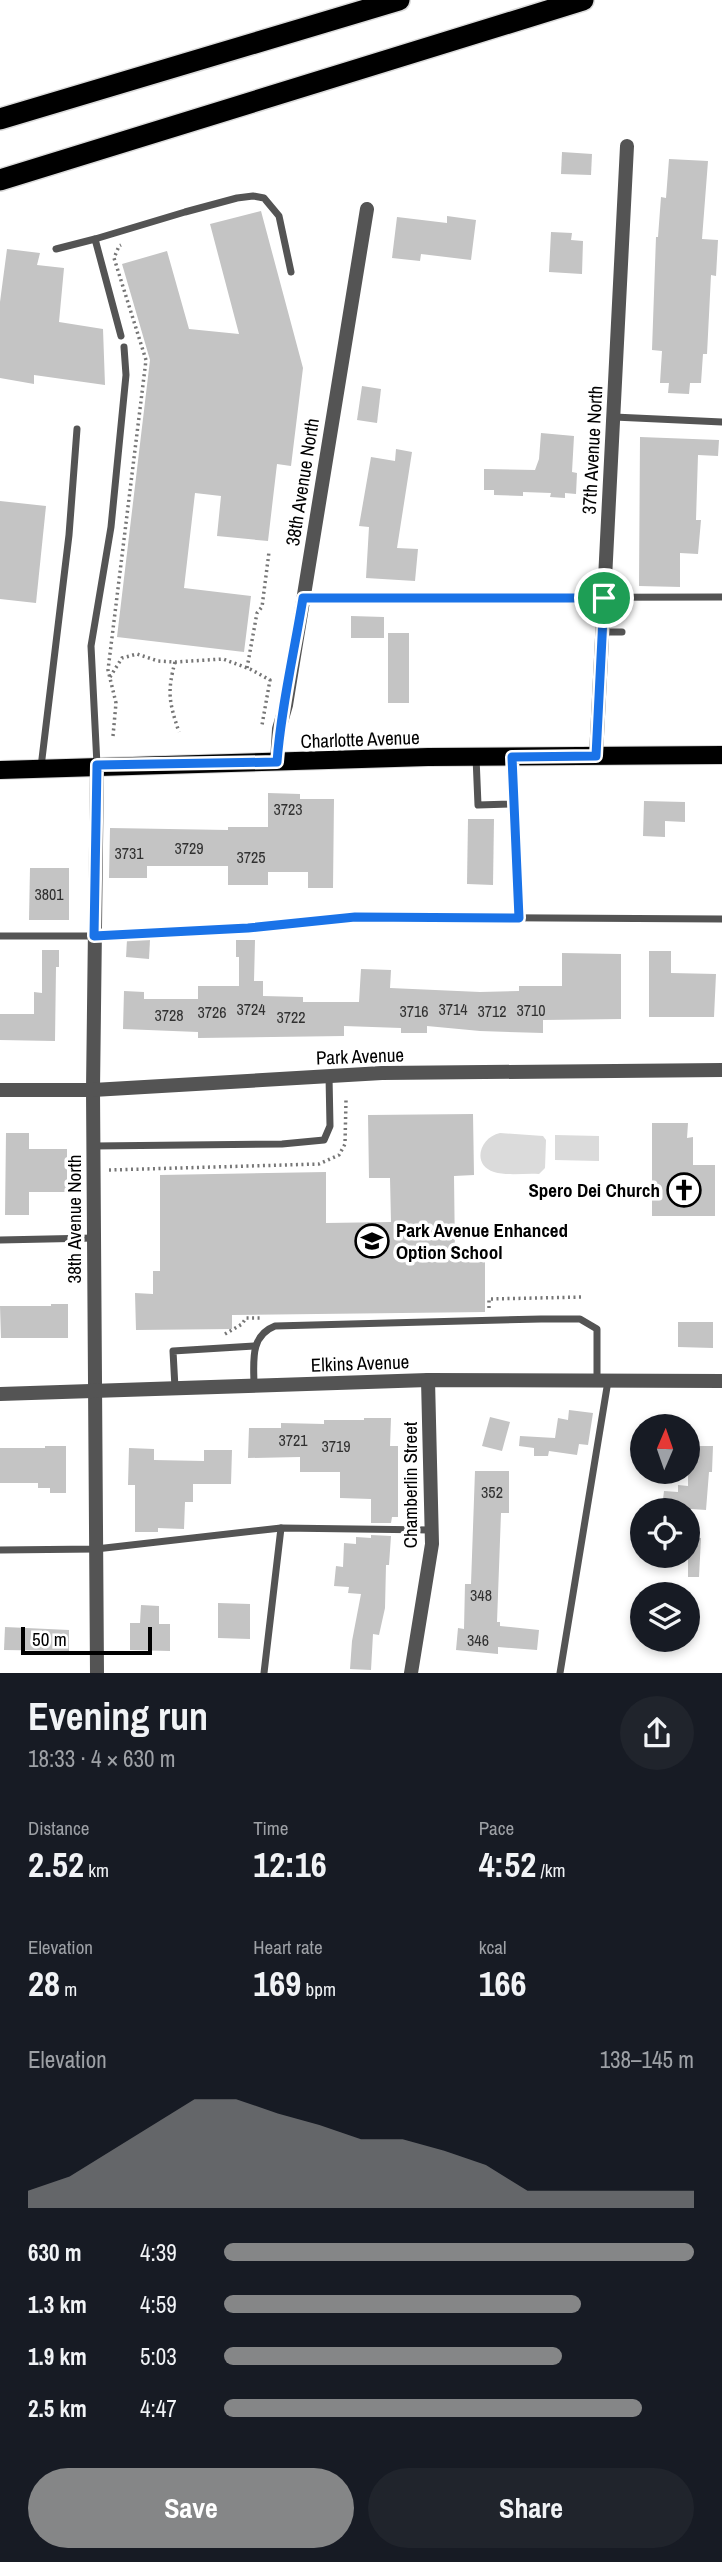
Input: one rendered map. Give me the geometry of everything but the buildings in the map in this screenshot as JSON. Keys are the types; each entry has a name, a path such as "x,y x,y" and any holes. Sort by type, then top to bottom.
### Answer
{"highway":[{"path":"0,119 399,0"},
{"path":"0,180 583,0"}],"main road":[{"name":"Charlotte Avenue","path":"0,769 476,757 722,755"}],"street":[{"name":"37th Avenue North","path":"596,756 626,146"},
{"name":"38th Avenue North","path":"277,762 279,729 286,705 367,209"},
{"name":"38th Avenue North","path":"97,765 93,1090 97,1673"},
{"name":"Park Avenue","path":"0,1090 93,1090 382,1073 722,1070"},
{"name":"Elkins Avenue","path":"0,1394 428,1380 722,1381"},
{"name":"Chamberlin Street","path":"411,1673 432,1544 428,1380"}],"lane":[{"path":"56,249 237,198 264,198 279,216 292,272"},
{"path":"95,239 121,336"},
{"path":"97,765 91,646 111,527 126,374 124,346"},
{"path":"613,417 722,422"},
{"path":"41,768 69,535 77,429"},
{"path":"303,598 722,597"},
{"path":"602,632 622,632"},
{"path":"476,757 478,805 512,804"},
{"path":"512,757 519,918"},
{"path":"0,936 94,936 248,928 355,917 722,919"},
{"path":"93,1146 282,1144 324,1140 330,1126 329,1076"},
{"path":"0,1240 93,1238"},
{"path":"254,1386 254,1346 266,1329 275,1326 580,1320 597,1329 602,1381 560,1673"},
{"path":"175,1389 173,1351 254,1346"},
{"path":"264,1673 281,1528"},
{"path":"0,1550 96,1549 281,1528 431,1530"}],"path":[{"path":"247,668 257,613 262,607 269,552"},
{"path":"110,677 122,658 136,654 158,661 175,662 223,659 270,680 262,725"},
{"path":"175,662 170,682 170,703 179,732"},
{"path":"109,1170 319,1164 339,1155 345,1144 346,1100"}],"shaded area":[{"path":"500,1133 543,1136 546,1140 545,1168 539,1174 505,1174 487,1168 482,1164 483,1145"},
{"path":"555,1135 599,1136 599,1161 555,1160"}],"place":[{"name":"Spero Dei Church","path":"684,1190"},
{"name":"Park Avenue Enhanced Option School","path":"372,1241"}],"route":[{"path":"303,598 604,598 596,756 512,757 519,918 355,917 248,928 94,936 97,765 277,762 279,729 286,705 303,598"}]}
